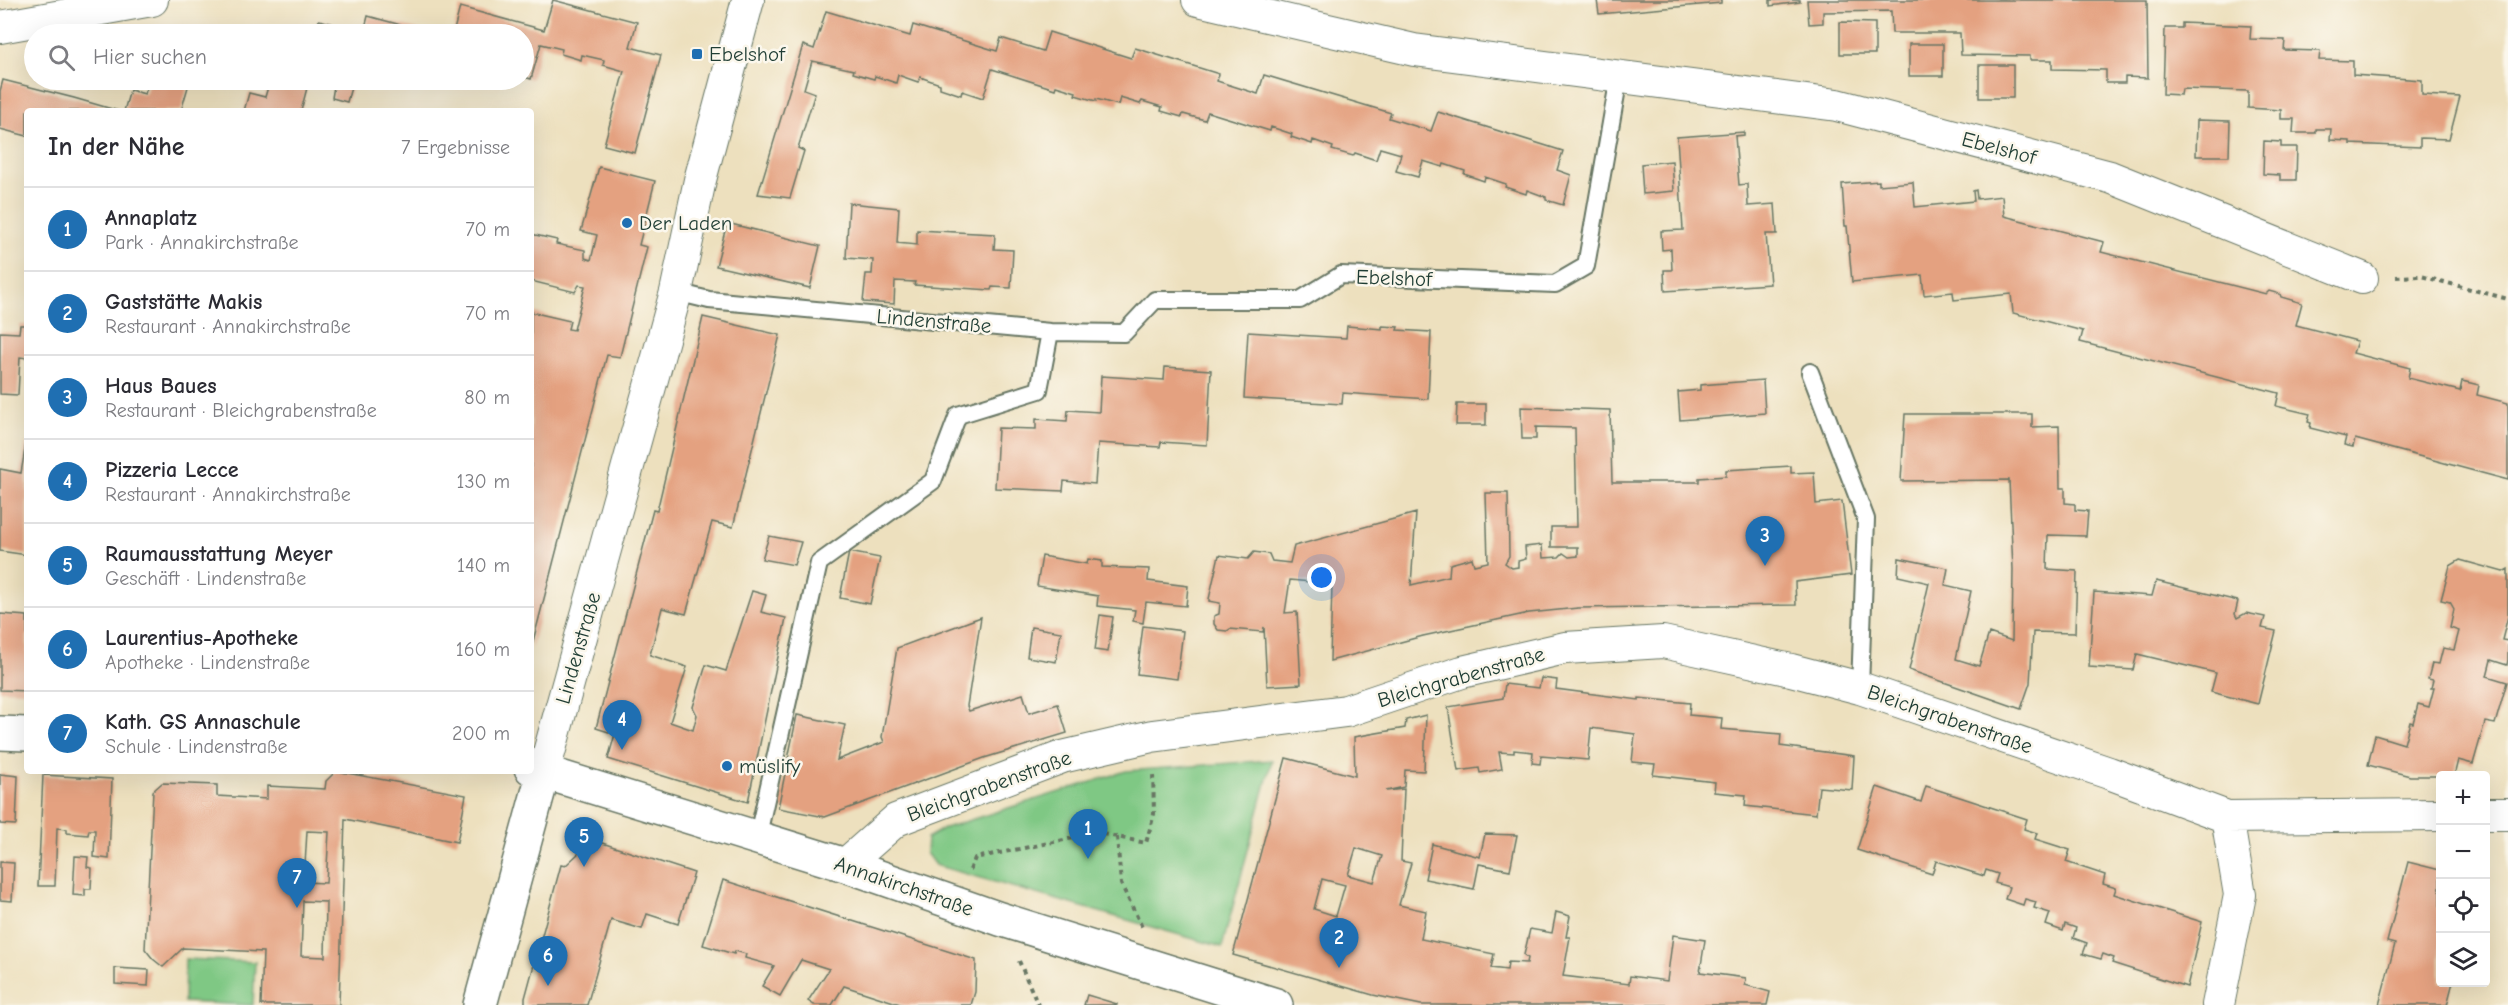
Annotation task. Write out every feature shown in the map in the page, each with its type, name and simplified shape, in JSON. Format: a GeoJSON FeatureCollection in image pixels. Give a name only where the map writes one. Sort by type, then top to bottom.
{"type":"FeatureCollection","features":[{"type":"Feature","properties":{"kind":"street"},"geometry":{"type":"LineString","coordinates":[[0,27],[152,0]]}},
{"type":"Feature","properties":{"kind":"street","name":"Lindenstraße"},"geometry":{"type":"LineString","coordinates":[[480,1005],[537,770],[676,292],[700,180],[748,0]]}},
{"type":"Feature","properties":{"kind":"street","name":"Ebelshof"},"geometry":{"type":"LineString","coordinates":[[1198,0],[1414,50],[1837,105],[2110,177],[2362,278]]}},
{"type":"Feature","properties":{"kind":"street","name":"Bleichgrabenstraße"},"geometry":{"type":"LineString","coordinates":[[845,866],[896,820],[1062,757],[1152,736],[1346,711],[1462,672],[1565,648],[1663,642],[1791,670],[1860,688],[2109,773],[2227,817],[2436,815]]}},
{"type":"Feature","properties":{"kind":"street"},"geometry":{"type":"LineString","coordinates":[[0,734],[24,734]]}},
{"type":"Feature","properties":{"kind":"street","name":"Annakirchstraße"},"geometry":{"type":"LineString","coordinates":[[537,770],[845,866],[955,904],[1276,1005]]}},
{"type":"Feature","properties":{"kind":"street"},"geometry":{"type":"LineString","coordinates":[[2490,814],[2508,814]]}},
{"type":"Feature","properties":{"kind":"street"},"geometry":{"type":"LineString","coordinates":[[2218,1005],[2240,895],[2227,817]]}},
{"type":"Feature","properties":{"kind":"lane","name":"Ebelshof"},"geometry":{"type":"LineString","coordinates":[[1050,332],[1124,333],[1155,300],[1300,300],[1341,275],[1555,284],[1586,266],[1619,77]]}},
{"type":"Feature","properties":{"kind":"lane","name":"Lindenstraße"},"geometry":{"type":"LineString","coordinates":[[676,292],[709,300],[1050,332]]}},
{"type":"Feature","properties":{"kind":"lane"},"geometry":{"type":"LineString","coordinates":[[757,839],[819,563],[933,481],[958,416],[1039,390],[1050,332]]}},
{"type":"Feature","properties":{"kind":"lane"},"geometry":{"type":"LineString","coordinates":[[1810,372],[1866,519],[1860,688]]}},
{"type":"Feature","properties":{"kind":"path"},"geometry":{"type":"LineString","coordinates":[[2362,278],[2421,276],[2508,299]]}},
{"type":"Feature","properties":{"kind":"path"},"geometry":{"type":"LineString","coordinates":[[955,904],[975,858],[1098,833],[1146,843],[1154,814],[1152,736]]}},
{"type":"Feature","properties":{"kind":"path"},"geometry":{"type":"LineString","coordinates":[[1117,837],[1121,884],[1137,914],[1160,969]]}},
{"type":"Feature","properties":{"kind":"green space"},"geometry":{"type":"Polygon","coordinates":[[[1272,760],[1222,947],[935,865],[926,853],[927,838],[945,828],[1126,771],[1272,760]]]}},
{"type":"Feature","properties":{"kind":"green space"},"geometry":{"type":"Polygon","coordinates":[[[185,959],[255,962],[253,1005],[184,1002],[185,959]]]}},
{"type":"Feature","properties":{"kind":"building"},"geometry":{"type":"Polygon","coordinates":[[[553,0],[637,22],[630,47],[661,55],[635,153],[604,145],[624,71],[603,65],[604,60],[582,55],[581,60],[561,54],[562,49],[541,44],[534,68],[534,27],[544,30],[553,0]]]}},
{"type":"Feature","properties":{"kind":"building"},"geometry":{"type":"Polygon","coordinates":[[[1597,0],[1721,0],[1721,3],[1599,14],[1597,0]]]}},
{"type":"Feature","properties":{"kind":"building"},"geometry":{"type":"Polygon","coordinates":[[[1770,0],[1800,0],[1800,2],[1770,6],[1770,0]]]}},
{"type":"Feature","properties":{"kind":"building"},"geometry":{"type":"Polygon","coordinates":[[[1807,0],[2147,0],[2148,78],[2125,77],[2125,83],[2106,83],[2106,70],[2052,69],[2052,60],[2030,60],[2030,56],[1961,55],[1960,33],[1892,33],[1891,11],[1823,12],[1823,23],[1809,24],[1807,0]]]}},
{"type":"Feature","properties":{"kind":"building"},"geometry":{"type":"Polygon","coordinates":[[[460,7],[522,24],[456,24],[460,7]]]}},
{"type":"Feature","properties":{"kind":"building"},"geometry":{"type":"Polygon","coordinates":[[[826,11],[910,36],[913,25],[997,51],[1001,38],[1043,51],[1049,32],[1131,58],[1135,48],[1219,74],[1217,81],[1258,94],[1264,75],[1391,113],[1389,118],[1431,131],[1438,112],[1563,151],[1557,170],[1571,175],[1563,205],[1546,200],[1546,197],[1527,190],[1526,194],[1505,187],[1506,184],[1485,177],[1484,181],[1444,164],[1443,167],[1423,161],[1418,177],[1396,171],[1401,154],[1380,148],[1376,160],[1355,153],[1353,156],[1332,150],[1333,147],[1313,140],[1312,144],[1291,137],[1292,134],[1271,127],[1270,131],[1208,112],[1205,120],[1183,114],[1182,117],[1161,111],[1162,107],[1142,101],[1140,104],[1120,98],[1118,105],[1096,99],[1096,101],[1075,95],[1076,92],[1056,86],[1055,89],[992,69],[983,98],[962,91],[961,95],[940,88],[940,84],[920,77],[918,82],[898,75],[896,83],[875,76],[874,79],[853,73],[854,70],[812,61],[804,89],[815,93],[798,148],[804,151],[790,198],[758,194],[803,45],[814,49],[826,11]]]}},
{"type":"Feature","properties":{"kind":"building"},"geometry":{"type":"Polygon","coordinates":[[[368,16],[397,24],[366,24],[368,16]]]}},
{"type":"Feature","properties":{"kind":"building"},"geometry":{"type":"Polygon","coordinates":[[[319,20],[334,24],[318,24],[319,20]]]}},
{"type":"Feature","properties":{"kind":"building"},"geometry":{"type":"Polygon","coordinates":[[[1840,22],[1875,23],[1875,54],[1840,54],[1840,22]]]}},
{"type":"Feature","properties":{"kind":"building"},"geometry":{"type":"Polygon","coordinates":[[[2182,23],[2251,26],[2250,39],[2285,40],[2284,50],[2320,51],[2319,60],[2353,61],[2353,75],[2422,80],[2422,95],[2460,97],[2449,139],[2420,138],[2420,147],[2350,144],[2350,141],[2330,140],[2331,129],[2316,129],[2316,133],[2293,133],[2294,119],[2281,119],[2281,110],[2248,108],[2248,91],[2182,89],[2181,95],[2163,94],[2165,28],[2182,28],[2182,23]]]}},
{"type":"Feature","properties":{"kind":"building"},"geometry":{"type":"Polygon","coordinates":[[[1909,44],[1943,44],[1943,76],[1909,76],[1909,44]]]}},
{"type":"Feature","properties":{"kind":"building"},"geometry":{"type":"Polygon","coordinates":[[[1979,65],[2013,65],[2013,98],[1979,98],[1979,65]]]}},
{"type":"Feature","properties":{"kind":"building"},"geometry":{"type":"Polygon","coordinates":[[[3,80],[24,85],[24,90],[42,90],[109,108],[24,108],[24,135],[0,129],[0,91],[3,80]]]}},
{"type":"Feature","properties":{"kind":"building"},"geometry":{"type":"Polygon","coordinates":[[[130,90],[145,94],[146,90],[187,90],[182,108],[125,108],[130,90]]]}},
{"type":"Feature","properties":{"kind":"building"},"geometry":{"type":"Polygon","coordinates":[[[267,90],[306,90],[302,108],[245,108],[249,93],[265,97],[267,90]]]}},
{"type":"Feature","properties":{"kind":"building"},"geometry":{"type":"Polygon","coordinates":[[[333,90],[350,90],[347,102],[332,98],[333,90]]]}},
{"type":"Feature","properties":{"kind":"building"},"geometry":{"type":"Polygon","coordinates":[[[2197,120],[2230,121],[2229,156],[2196,156],[2197,120]]]}},
{"type":"Feature","properties":{"kind":"building"},"geometry":{"type":"Polygon","coordinates":[[[1744,132],[1744,135],[1735,136],[1739,185],[1747,184],[1748,206],[1775,204],[1777,234],[1766,234],[1770,284],[1665,291],[1664,270],[1672,270],[1671,249],[1662,250],[1661,231],[1683,230],[1677,137],[1744,132]]]}},
{"type":"Feature","properties":{"kind":"building"},"geometry":{"type":"Polygon","coordinates":[[[2264,141],[2281,142],[2281,147],[2297,147],[2296,180],[2280,180],[2280,175],[2263,174],[2264,141]]]}},
{"type":"Feature","properties":{"kind":"building"},"geometry":{"type":"Polygon","coordinates":[[[1672,161],[1674,191],[1643,194],[1641,164],[1672,161]]]}},
{"type":"Feature","properties":{"kind":"building"},"geometry":{"type":"Polygon","coordinates":[[[599,167],[655,181],[639,245],[647,247],[620,357],[607,355],[534,637],[534,313],[570,321],[568,329],[574,330],[585,286],[579,285],[575,292],[534,282],[534,235],[557,240],[556,244],[585,250],[585,258],[591,260],[597,235],[581,231],[599,167]]]}},
{"type":"Feature","properties":{"kind":"building"},"geometry":{"type":"Polygon","coordinates":[[[1879,181],[1879,185],[1913,182],[1915,207],[1974,201],[1973,191],[1976,190],[1977,199],[2002,196],[2004,216],[2104,242],[2101,252],[2266,294],[2269,291],[2302,303],[2296,325],[2357,341],[2353,353],[2410,368],[2408,378],[2460,391],[2462,381],[2479,385],[2477,395],[2508,403],[2508,480],[2355,439],[2353,447],[2344,445],[2346,437],[2310,428],[2311,423],[2308,422],[2310,414],[2276,406],[2279,393],[2080,342],[2083,331],[2013,313],[2011,294],[1954,300],[1953,292],[1924,295],[1922,275],[1852,282],[1842,184],[1879,181]]]}},
{"type":"Feature","properties":{"kind":"building"},"geometry":{"type":"Polygon","coordinates":[[[849,203],[899,208],[897,243],[917,245],[917,230],[995,234],[994,249],[1013,250],[1011,288],[992,287],[991,290],[914,285],[915,282],[895,281],[894,304],[863,302],[866,274],[872,274],[873,260],[846,258],[849,203]]]}},
{"type":"Feature","properties":{"kind":"building"},"geometry":{"type":"Polygon","coordinates":[[[727,223],[820,246],[810,288],[716,266],[727,223]]]}},
{"type":"Feature","properties":{"kind":"building"},"geometry":{"type":"Polygon","coordinates":[[[703,317],[780,335],[733,527],[712,522],[686,614],[662,608],[650,655],[687,667],[670,722],[693,730],[697,715],[693,707],[706,665],[726,671],[752,591],[766,595],[761,612],[786,618],[748,802],[608,759],[615,734],[596,728],[653,510],[657,511],[703,317]]]}},
{"type":"Feature","properties":{"kind":"building"},"geometry":{"type":"Polygon","coordinates":[[[20,325],[24,325],[24,358],[20,357],[18,395],[0,394],[0,332],[19,333],[20,325]]]}},
{"type":"Feature","properties":{"kind":"building"},"geometry":{"type":"Polygon","coordinates":[[[1347,326],[1382,329],[1382,326],[1398,327],[1397,330],[1431,332],[1428,399],[1343,393],[1342,404],[1244,398],[1248,332],[1346,338],[1347,326]]]}},
{"type":"Feature","properties":{"kind":"building"},"geometry":{"type":"Polygon","coordinates":[[[1165,367],[1211,370],[1207,445],[1161,442],[1160,447],[1098,443],[1095,484],[1064,481],[1063,491],[995,488],[998,428],[1036,429],[1036,419],[1067,421],[1068,410],[1099,412],[1101,376],[1164,380],[1165,367]]]}},
{"type":"Feature","properties":{"kind":"building"},"geometry":{"type":"Polygon","coordinates":[[[1763,380],[1765,413],[1680,420],[1678,392],[1700,390],[1700,385],[1763,380]]]}},
{"type":"Feature","properties":{"kind":"building"},"geometry":{"type":"Polygon","coordinates":[[[1457,404],[1486,404],[1486,425],[1456,425],[1457,404]]]}},
{"type":"Feature","properties":{"kind":"building"},"geometry":{"type":"Polygon","coordinates":[[[1521,407],[1610,410],[1612,482],[1699,482],[1699,478],[1726,476],[1726,470],[1791,466],[1791,473],[1814,472],[1816,504],[1842,501],[1851,575],[1795,582],[1796,605],[1578,608],[1529,613],[1423,636],[1330,661],[1332,584],[1290,580],[1285,613],[1297,612],[1301,684],[1267,686],[1264,627],[1263,632],[1230,629],[1227,631],[1218,630],[1214,624],[1214,616],[1219,614],[1220,603],[1209,601],[1209,599],[1219,555],[1248,559],[1254,552],[1269,554],[1272,561],[1290,563],[1294,546],[1416,513],[1411,585],[1449,576],[1450,564],[1472,558],[1474,565],[1488,562],[1486,493],[1508,493],[1509,556],[1505,563],[1512,568],[1518,567],[1518,561],[1526,559],[1525,547],[1542,545],[1543,558],[1559,557],[1563,553],[1569,557],[1578,556],[1578,547],[1551,547],[1551,527],[1577,527],[1575,428],[1536,427],[1536,439],[1522,439],[1521,407]]]}},
{"type":"Feature","properties":{"kind":"building"},"geometry":{"type":"Polygon","coordinates":[[[1905,414],[2032,414],[2032,427],[2059,426],[2060,488],[2065,488],[2065,503],[2075,504],[2075,510],[2088,511],[2086,536],[2048,535],[2047,569],[2077,571],[2075,633],[2033,632],[2030,683],[2021,709],[1909,670],[1929,583],[1898,576],[1899,558],[1948,568],[1945,585],[1971,591],[1956,659],[1979,666],[1989,633],[2012,641],[2013,569],[2009,480],[1901,481],[1905,414]]]}},
{"type":"Feature","properties":{"kind":"building"},"geometry":{"type":"Polygon","coordinates":[[[24,455],[24,555],[0,551],[0,469],[21,473],[24,455]]]}},
{"type":"Feature","properties":{"kind":"building"},"geometry":{"type":"Polygon","coordinates":[[[769,536],[801,542],[794,565],[762,559],[769,536]]]}},
{"type":"Feature","properties":{"kind":"building"},"geometry":{"type":"Polygon","coordinates":[[[849,552],[880,558],[870,604],[840,598],[849,552]]]}},
{"type":"Feature","properties":{"kind":"building"},"geometry":{"type":"Polygon","coordinates":[[[1042,556],[1087,564],[1088,559],[1102,561],[1102,567],[1149,569],[1148,581],[1188,586],[1186,606],[1146,602],[1143,623],[1133,621],[1135,610],[1097,606],[1098,596],[1037,586],[1042,556]]]}},
{"type":"Feature","properties":{"kind":"building"},"geometry":{"type":"Polygon","coordinates":[[[2460,560],[2503,572],[2508,569],[2508,616],[2502,640],[2508,641],[2508,660],[2507,665],[2491,660],[2487,676],[2507,682],[2495,724],[2485,722],[2473,764],[2458,760],[2455,771],[2436,771],[2436,776],[2410,776],[2368,765],[2375,735],[2404,744],[2418,704],[2429,707],[2434,688],[2431,688],[2433,680],[2428,679],[2432,663],[2439,664],[2443,648],[2454,650],[2459,631],[2450,628],[2454,609],[2450,602],[2441,600],[2450,566],[2460,560]]]}},
{"type":"Feature","properties":{"kind":"building"},"geometry":{"type":"Polygon","coordinates":[[[2156,581],[2238,601],[2235,614],[2237,618],[2246,613],[2265,617],[2262,628],[2276,631],[2258,704],[2211,692],[2216,673],[2137,654],[2133,670],[2089,667],[2094,592],[2152,596],[2156,581]]]}},
{"type":"Feature","properties":{"kind":"building"},"geometry":{"type":"Polygon","coordinates":[[[0,614],[24,616],[24,691],[0,690],[0,614]]]}},
{"type":"Feature","properties":{"kind":"building"},"geometry":{"type":"Polygon","coordinates":[[[1100,615],[1113,617],[1108,652],[1095,650],[1100,615]]]}},
{"type":"Feature","properties":{"kind":"building"},"geometry":{"type":"Polygon","coordinates":[[[981,617],[967,706],[969,711],[1023,694],[1029,713],[1058,704],[1067,733],[984,758],[825,817],[778,808],[797,715],[845,725],[837,760],[884,742],[882,737],[897,648],[981,617]]]}},
{"type":"Feature","properties":{"kind":"building"},"geometry":{"type":"Polygon","coordinates":[[[1143,626],[1183,631],[1177,679],[1137,674],[1143,626]]]}},
{"type":"Feature","properties":{"kind":"building"},"geometry":{"type":"Polygon","coordinates":[[[1031,627],[1061,632],[1056,662],[1027,657],[1031,627]]]}},
{"type":"Feature","properties":{"kind":"building"},"geometry":{"type":"Polygon","coordinates":[[[1541,678],[1557,680],[1556,689],[1639,700],[1639,698],[1690,703],[1689,715],[1722,718],[1721,729],[1781,734],[1780,746],[1854,756],[1852,790],[1819,787],[1816,814],[1745,806],[1746,795],[1714,792],[1715,782],[1653,775],[1655,764],[1632,762],[1635,734],[1591,728],[1588,760],[1541,756],[1540,764],[1532,763],[1533,752],[1514,750],[1514,753],[1499,752],[1502,769],[1480,773],[1479,768],[1458,771],[1448,707],[1503,698],[1505,684],[1539,688],[1541,678]]]}},
{"type":"Feature","properties":{"kind":"building"},"geometry":{"type":"Polygon","coordinates":[[[1426,715],[1424,771],[1405,770],[1404,787],[1386,791],[1404,789],[1401,861],[1411,863],[1399,905],[1426,911],[1421,939],[1494,954],[1491,968],[1507,970],[1508,962],[1527,963],[1528,958],[1524,955],[1530,929],[1552,933],[1556,912],[1570,916],[1566,937],[1570,937],[1563,976],[1629,984],[1630,976],[1667,981],[1673,935],[1705,940],[1700,972],[1746,978],[1745,985],[1770,992],[1767,1005],[1421,1005],[1373,995],[1233,955],[1286,758],[1355,776],[1354,737],[1405,728],[1406,720],[1426,715]],[[1356,848],[1348,875],[1374,882],[1382,856],[1356,848]],[[1322,879],[1314,909],[1336,916],[1345,885],[1322,879]]]}},
{"type":"Feature","properties":{"kind":"building"},"geometry":{"type":"Polygon","coordinates":[[[0,774],[18,776],[16,825],[0,824],[0,774]]]}},
{"type":"Feature","properties":{"kind":"building"},"geometry":{"type":"Polygon","coordinates":[[[333,774],[352,774],[466,795],[457,842],[345,819],[339,1005],[261,1005],[263,952],[183,948],[163,967],[153,959],[145,949],[153,791],[162,783],[217,785],[217,796],[267,799],[267,786],[325,789],[326,781],[333,774]],[[307,831],[304,882],[326,883],[329,832],[307,831]],[[303,901],[301,956],[325,957],[326,902],[303,901]]]}},
{"type":"Feature","properties":{"kind":"building"},"geometry":{"type":"Polygon","coordinates":[[[43,775],[112,779],[109,859],[94,857],[95,830],[89,830],[88,835],[67,833],[67,829],[57,828],[55,886],[38,886],[43,775]]]}},
{"type":"Feature","properties":{"kind":"building"},"geometry":{"type":"Polygon","coordinates":[[[1926,786],[2027,819],[2024,829],[2037,833],[2035,839],[2070,850],[2066,862],[2105,875],[2103,884],[2116,888],[2114,894],[2202,922],[2187,987],[2112,963],[2114,958],[2103,954],[2101,959],[2083,954],[2087,943],[2073,938],[2076,928],[2065,924],[2063,931],[2046,925],[2050,913],[2034,908],[2036,902],[2025,899],[2023,905],[2005,899],[2009,887],[1995,883],[1998,874],[1986,870],[1984,876],[1936,861],[1932,874],[1857,850],[1877,787],[1921,802],[1926,786]]]}},
{"type":"Feature","properties":{"kind":"building"},"geometry":{"type":"Polygon","coordinates":[[[1485,834],[1517,835],[1510,870],[1479,864],[1474,889],[1425,879],[1432,844],[1480,857],[1485,834]]]}},
{"type":"Feature","properties":{"kind":"building"},"geometry":{"type":"Polygon","coordinates":[[[593,840],[694,873],[678,924],[647,914],[642,929],[611,920],[587,1005],[525,1005],[561,865],[565,866],[593,840]]]}},
{"type":"Feature","properties":{"kind":"building"},"geometry":{"type":"Polygon","coordinates":[[[75,856],[88,857],[87,867],[92,868],[91,889],[85,889],[85,896],[73,895],[75,856]]]}},
{"type":"Feature","properties":{"kind":"building"},"geometry":{"type":"Polygon","coordinates":[[[0,862],[14,863],[12,901],[0,900],[0,862]]]}},
{"type":"Feature","properties":{"kind":"building"},"geometry":{"type":"Polygon","coordinates":[[[2408,862],[2436,869],[2436,987],[2452,987],[2447,1005],[2379,1005],[2395,944],[2387,942],[2408,862]]]}},
{"type":"Feature","properties":{"kind":"building"},"geometry":{"type":"Polygon","coordinates":[[[723,880],[976,960],[975,992],[971,1005],[903,1005],[844,986],[832,1005],[814,1005],[808,1001],[829,969],[801,960],[780,996],[762,986],[774,966],[745,958],[746,954],[735,951],[734,954],[703,945],[723,880]]]}},
{"type":"Feature","properties":{"kind":"building"},"geometry":{"type":"Polygon","coordinates":[[[115,968],[149,970],[148,986],[115,984],[115,968]]]}},
{"type":"Feature","properties":{"kind":"building"},"geometry":{"type":"Polygon","coordinates":[[[1087,995],[1117,1004],[1117,1005],[1084,1005],[1087,995]]]}},
{"type":"Feature","properties":{"kind":"place","name":"Ebelshof"},"geometry":{"type":"Point","coordinates":[697,54]}},
{"type":"Feature","properties":{"kind":"place","name":"Der Laden"},"geometry":{"type":"Point","coordinates":[627,223]}},
{"type":"Feature","properties":{"kind":"place","name":"Haus Baues"},"geometry":{"type":"Point","coordinates":[1765,566]}},
{"type":"Feature","properties":{"kind":"place","name":"Pizzeria Lecce"},"geometry":{"type":"Point","coordinates":[622,750]}},
{"type":"Feature","properties":{"kind":"place","name":"müslify"},"geometry":{"type":"Point","coordinates":[727,766]}},
{"type":"Feature","properties":{"kind":"place","name":"Annaplatz"},"geometry":{"type":"Point","coordinates":[1088,859]}},
{"type":"Feature","properties":{"kind":"place","name":"Raumausstattung Meyer"},"geometry":{"type":"Point","coordinates":[584,867]}},
{"type":"Feature","properties":{"kind":"place","name":"Kath. GS Annaschule"},"geometry":{"type":"Point","coordinates":[297,908]}},
{"type":"Feature","properties":{"kind":"place","name":"Gaststätte Makis"},"geometry":{"type":"Point","coordinates":[1339,968]}},
{"type":"Feature","properties":{"kind":"place","name":"Laurentius-Apotheke"},"geometry":{"type":"Point","coordinates":[548,986]}}]}
